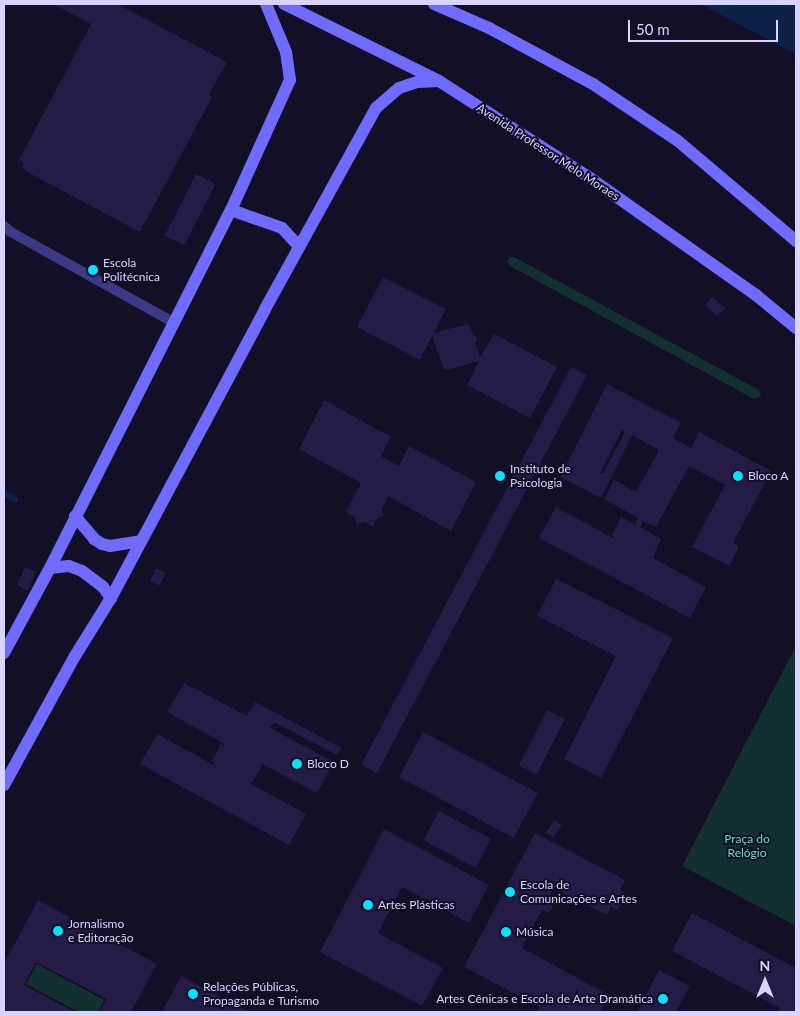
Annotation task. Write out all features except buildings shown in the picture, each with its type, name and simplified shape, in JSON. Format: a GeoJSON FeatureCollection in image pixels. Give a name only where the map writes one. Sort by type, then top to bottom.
{"type":"FeatureCollection","features":[{"type":"Feature","properties":{"kind":"street"},"geometry":{"type":"LineString","coordinates":[[4,652],[50,568],[231,210],[290,80],[286,52],[266,4]]}},
{"type":"Feature","properties":{"kind":"street","name":"Avenida Professor Melo Moraes"},"geometry":{"type":"LineString","coordinates":[[284,4],[439,81],[598,183],[756,296],[796,328]]}},
{"type":"Feature","properties":{"kind":"street"},"geometry":{"type":"LineString","coordinates":[[434,4],[489,28],[593,84],[678,141],[796,241]]}},
{"type":"Feature","properties":{"kind":"street"},"geometry":{"type":"LineString","coordinates":[[4,785],[75,656],[111,598],[298,246],[376,108],[399,88],[418,82],[439,81]]}},
{"type":"Feature","properties":{"kind":"street"},"geometry":{"type":"LineString","coordinates":[[231,210],[282,228],[298,246]]}},
{"type":"Feature","properties":{"kind":"street"},"geometry":{"type":"LineString","coordinates":[[75,516],[94,539],[102,544],[110,546],[141,541]]}},
{"type":"Feature","properties":{"kind":"street"},"geometry":{"type":"LineString","coordinates":[[50,568],[69,566],[82,571],[103,587],[111,598]]}},
{"type":"Feature","properties":{"kind":"lane"},"geometry":{"type":"LineString","coordinates":[[4,226],[11,232],[173,322]]}},
{"type":"Feature","properties":{"kind":"green space"},"geometry":{"type":"Polygon","coordinates":[[[510,257],[514,257],[759,390],[761,396],[754,399],[510,266],[507,261],[510,257]]]}},
{"type":"Feature","properties":{"kind":"green space","name":"Praça do Relógio"},"geometry":{"type":"Polygon","coordinates":[[[796,646],[796,926],[682,866],[796,646]]]}},
{"type":"Feature","properties":{"kind":"green space"},"geometry":{"type":"Polygon","coordinates":[[[37,964],[104,1000],[98,1012],[79,1012],[26,984],[37,964]]]}},
{"type":"Feature","properties":{"kind":"water"},"geometry":{"type":"Polygon","coordinates":[[[700,4],[796,4],[796,54],[700,4]]]}},
{"type":"Feature","properties":{"kind":"waterway"},"geometry":{"type":"LineString","coordinates":[[4,493],[15,499]]}},
{"type":"Feature","properties":{"kind":"place","name":"Escola Politécnica"},"geometry":{"type":"Point","coordinates":[93,270]}},
{"type":"Feature","properties":{"kind":"place","name":"Instituto de Psicologia"},"geometry":{"type":"Point","coordinates":[500,476]}},
{"type":"Feature","properties":{"kind":"place","name":"Bloco A"},"geometry":{"type":"Point","coordinates":[738,476]}},
{"type":"Feature","properties":{"kind":"place","name":"Bloco D"},"geometry":{"type":"Point","coordinates":[297,764]}},
{"type":"Feature","properties":{"kind":"place","name":"Escola de Comunicações e Artes"},"geometry":{"type":"Point","coordinates":[510,892]}},
{"type":"Feature","properties":{"kind":"place","name":"Artes Plásticas"},"geometry":{"type":"Point","coordinates":[368,905]}},
{"type":"Feature","properties":{"kind":"place","name":"Jornalismo e Editoração"},"geometry":{"type":"Point","coordinates":[58,931]}},
{"type":"Feature","properties":{"kind":"place","name":"Música"},"geometry":{"type":"Point","coordinates":[506,932]}},
{"type":"Feature","properties":{"kind":"place","name":"Relações Públicas, Propaganda e Turismo"},"geometry":{"type":"Point","coordinates":[193,994]}},
{"type":"Feature","properties":{"kind":"place","name":"Artes Cênicas e Escola de Arte Dramática"},"geometry":{"type":"Point","coordinates":[663,999]}}]}
